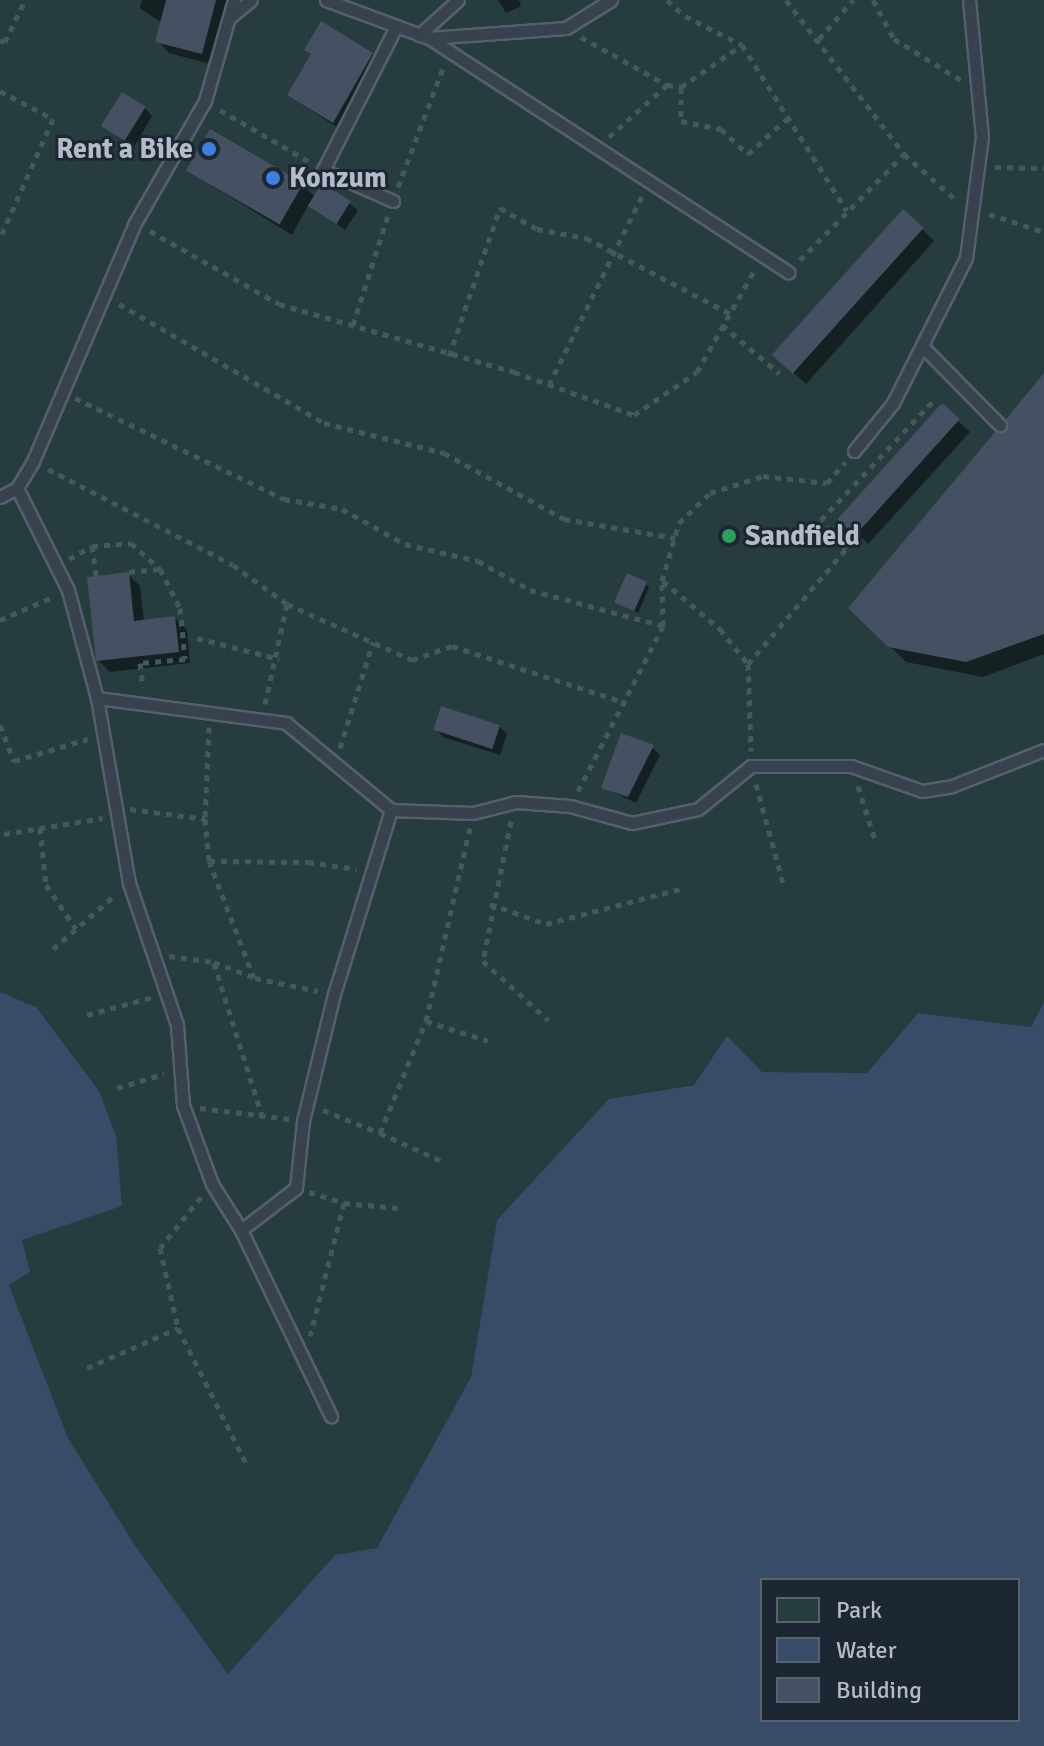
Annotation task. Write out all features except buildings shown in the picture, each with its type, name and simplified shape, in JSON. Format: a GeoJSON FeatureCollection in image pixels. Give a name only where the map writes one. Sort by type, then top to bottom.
{"type":"FeatureCollection","features":[{"type":"Feature","properties":{"kind":"lane"},"geometry":{"type":"LineString","coordinates":[[0,497],[17,488],[33,461],[135,223],[205,101],[234,0]]}},
{"type":"Feature","properties":{"kind":"lane"},"geometry":{"type":"LineString","coordinates":[[230,17],[251,0]]}},
{"type":"Feature","properties":{"kind":"lane"},"geometry":{"type":"LineString","coordinates":[[326,0],[424,36],[788,272]]}},
{"type":"Feature","properties":{"kind":"lane"},"geometry":{"type":"LineString","coordinates":[[424,36],[458,0]]}},
{"type":"Feature","properties":{"kind":"lane"},"geometry":{"type":"LineString","coordinates":[[424,36],[566,28],[611,0]]}},
{"type":"Feature","properties":{"kind":"lane"},"geometry":{"type":"LineString","coordinates":[[854,451],[893,403],[966,258],[982,137],[969,0]]}},
{"type":"Feature","properties":{"kind":"lane"},"geometry":{"type":"LineString","coordinates":[[393,201],[323,170],[396,27]]}},
{"type":"Feature","properties":{"kind":"lane"},"geometry":{"type":"LineString","coordinates":[[922,346],[1000,425]]}},
{"type":"Feature","properties":{"kind":"lane"},"geometry":{"type":"LineString","coordinates":[[17,488],[68,590],[97,698],[120,812],[129,883],[177,1025],[183,1105],[212,1184],[241,1230],[331,1416]]}},
{"type":"Feature","properties":{"kind":"lane"},"geometry":{"type":"LineString","coordinates":[[97,698],[286,723],[336,761],[391,810],[473,813],[516,802],[570,806],[632,823],[698,809],[751,766],[851,766],[922,791],[952,786],[1044,750]]}},
{"type":"Feature","properties":{"kind":"lane"},"geometry":{"type":"LineString","coordinates":[[241,1230],[296,1188],[303,1121],[334,994],[369,871],[391,810]]}},
{"type":"Feature","properties":{"kind":"path"},"geometry":{"type":"LineString","coordinates":[[0,40],[5,42],[25,0]]}},
{"type":"Feature","properties":{"kind":"path"},"geometry":{"type":"LineString","coordinates":[[667,0],[685,16],[742,45],[847,211]]}},
{"type":"Feature","properties":{"kind":"path"},"geometry":{"type":"LineString","coordinates":[[786,0],[819,39],[904,154],[972,211],[1044,232]]}},
{"type":"Feature","properties":{"kind":"path"},"geometry":{"type":"LineString","coordinates":[[819,39],[853,0]]}},
{"type":"Feature","properties":{"kind":"path"},"geometry":{"type":"LineString","coordinates":[[873,0],[894,39],[978,90]]}},
{"type":"Feature","properties":{"kind":"path"},"geometry":{"type":"LineString","coordinates":[[566,28],[667,85],[681,87],[742,45]]}},
{"type":"Feature","properties":{"kind":"path"},"geometry":{"type":"LineString","coordinates":[[597,148],[667,85]]}},
{"type":"Feature","properties":{"kind":"path"},"geometry":{"type":"LineString","coordinates":[[681,87],[681,121],[721,129],[748,154],[788,118]]}},
{"type":"Feature","properties":{"kind":"path"},"geometry":{"type":"LineString","coordinates":[[0,91],[53,119],[0,238]]}},
{"type":"Feature","properties":{"kind":"path"},"geometry":{"type":"LineString","coordinates":[[205,101],[323,170]]}},
{"type":"Feature","properties":{"kind":"path"},"geometry":{"type":"LineString","coordinates":[[788,272],[904,154]]}},
{"type":"Feature","properties":{"kind":"path"},"geometry":{"type":"LineString","coordinates":[[978,167],[1044,168]]}},
{"type":"Feature","properties":{"kind":"path"},"geometry":{"type":"LineString","coordinates":[[549,385],[612,251],[649,183]]}},
{"type":"Feature","properties":{"kind":"path"},"geometry":{"type":"LineString","coordinates":[[449,356],[500,208],[537,229],[586,238],[731,314]]}},
{"type":"Feature","properties":{"kind":"path"},"geometry":{"type":"LineString","coordinates":[[135,223],[279,304],[549,385],[634,415],[697,372],[762,256]]}},
{"type":"Feature","properties":{"kind":"path"},"geometry":{"type":"LineString","coordinates":[[104,295],[324,423],[444,453],[564,519],[675,538]]}},
{"type":"Feature","properties":{"kind":"path"},"geometry":{"type":"LineString","coordinates":[[722,325],[779,373]]}},
{"type":"Feature","properties":{"kind":"path"},"geometry":{"type":"LineString","coordinates":[[63,392],[284,499],[342,509],[405,544],[478,561],[530,590],[663,626]]}},
{"type":"Feature","properties":{"kind":"path"},"geometry":{"type":"LineString","coordinates":[[748,664],[846,549],[821,520],[933,401]]}},
{"type":"Feature","properties":{"kind":"path"},"geometry":{"type":"LineString","coordinates":[[570,806],[626,703],[663,626],[662,581],[679,523],[710,493],[763,476],[827,483],[854,451]]}},
{"type":"Feature","properties":{"kind":"path"},"geometry":{"type":"LineString","coordinates":[[33,461],[233,565],[287,604],[412,660],[452,646],[626,703]]}},
{"type":"Feature","properties":{"kind":"path"},"geometry":{"type":"LineString","coordinates":[[57,565],[92,546],[131,543],[160,569],[180,608],[185,659],[140,660],[144,705]]}},
{"type":"Feature","properties":{"kind":"path"},"geometry":{"type":"LineString","coordinates":[[92,546],[96,576]]}},
{"type":"Feature","properties":{"kind":"path"},"geometry":{"type":"LineString","coordinates":[[129,572],[160,569]]}},
{"type":"Feature","properties":{"kind":"path"},"geometry":{"type":"LineString","coordinates":[[662,581],[720,629],[748,664],[751,766],[783,883]]}},
{"type":"Feature","properties":{"kind":"path"},"geometry":{"type":"LineString","coordinates":[[0,620],[68,590]]}},
{"type":"Feature","properties":{"kind":"path"},"geometry":{"type":"LineString","coordinates":[[260,720],[279,659],[287,604]]}},
{"type":"Feature","properties":{"kind":"path"},"geometry":{"type":"LineString","coordinates":[[197,638],[279,659]]}},
{"type":"Feature","properties":{"kind":"path"},"geometry":{"type":"LineString","coordinates":[[336,761],[373,642]]}},
{"type":"Feature","properties":{"kind":"path"},"geometry":{"type":"LineString","coordinates":[[210,714],[205,819],[209,861],[255,978]]}},
{"type":"Feature","properties":{"kind":"path"},"geometry":{"type":"LineString","coordinates":[[0,725],[14,761],[104,734]]}},
{"type":"Feature","properties":{"kind":"path"},"geometry":{"type":"LineString","coordinates":[[851,766],[876,843]]}},
{"type":"Feature","properties":{"kind":"path"},"geometry":{"type":"LineString","coordinates":[[516,802],[490,904],[483,961],[548,1020]]}},
{"type":"Feature","properties":{"kind":"path"},"geometry":{"type":"LineString","coordinates":[[4,834],[120,812],[205,819]]}},
{"type":"Feature","properties":{"kind":"path"},"geometry":{"type":"LineString","coordinates":[[380,1133],[426,1021],[473,813]]}},
{"type":"Feature","properties":{"kind":"path"},"geometry":{"type":"LineString","coordinates":[[40,828],[46,885],[76,929]]}},
{"type":"Feature","properties":{"kind":"path"},"geometry":{"type":"LineString","coordinates":[[209,861],[308,862],[369,871]]}},
{"type":"Feature","properties":{"kind":"path"},"geometry":{"type":"LineString","coordinates":[[53,949],[129,883]]}},
{"type":"Feature","properties":{"kind":"path"},"geometry":{"type":"LineString","coordinates":[[490,904],[546,924],[684,888]]}},
{"type":"Feature","properties":{"kind":"path"},"geometry":{"type":"LineString","coordinates":[[152,954],[214,962],[255,978],[334,994]]}},
{"type":"Feature","properties":{"kind":"path"},"geometry":{"type":"LineString","coordinates":[[214,962],[262,1116]]}},
{"type":"Feature","properties":{"kind":"path"},"geometry":{"type":"LineString","coordinates":[[87,1015],[166,995]]}},
{"type":"Feature","properties":{"kind":"path"},"geometry":{"type":"LineString","coordinates":[[426,1021],[488,1041]]}},
{"type":"Feature","properties":{"kind":"path"},"geometry":{"type":"LineString","coordinates":[[117,1088],[181,1069]]}},
{"type":"Feature","properties":{"kind":"path"},"geometry":{"type":"LineString","coordinates":[[307,1104],[444,1162]]}},
{"type":"Feature","properties":{"kind":"path"},"geometry":{"type":"LineString","coordinates":[[183,1105],[303,1121]]}},
{"type":"Feature","properties":{"kind":"path"},"geometry":{"type":"LineString","coordinates":[[212,1184],[160,1248],[178,1328],[246,1463]]}},
{"type":"Feature","properties":{"kind":"path"},"geometry":{"type":"LineString","coordinates":[[296,1188],[344,1203],[398,1208]]}},
{"type":"Feature","properties":{"kind":"path"},"geometry":{"type":"LineString","coordinates":[[304,1360],[344,1203]]}},
{"type":"Feature","properties":{"kind":"path"},"geometry":{"type":"LineString","coordinates":[[87,1368],[178,1328]]}},
{"type":"Feature","properties":{"kind":"green space"},"geometry":{"type":"Polygon","coordinates":[[[0,0],[1044,0],[1044,1002],[1031,1027],[918,1013],[867,1073],[762,1072],[609,1099],[497,1220],[471,1377],[377,1548],[335,1555],[228,1674],[134,1544],[68,1438],[9,1285],[30,1272],[21,1240],[122,1206],[36,1007],[0,992],[0,0]]]}},
{"type":"Feature","properties":{"kind":"water"},"geometry":{"type":"Polygon","coordinates":[[[0,992],[36,1007],[99,1091],[116,1136],[122,1206],[22,1240],[30,1272],[9,1285],[68,1438],[134,1544],[228,1674],[335,1555],[377,1548],[471,1377],[497,1220],[609,1099],[694,1085],[727,1036],[762,1072],[867,1073],[918,1013],[1031,1027],[1044,1002],[1044,1746],[0,1746],[0,992]]]}},
{"type":"Feature","properties":{"kind":"place","name":"Rent a Bike"},"geometry":{"type":"Point","coordinates":[209,149]}},
{"type":"Feature","properties":{"kind":"place","name":"Konzum"},"geometry":{"type":"Point","coordinates":[273,178]}},
{"type":"Feature","properties":{"kind":"place","name":"Sandfield"},"geometry":{"type":"Point","coordinates":[729,536]}}]}
